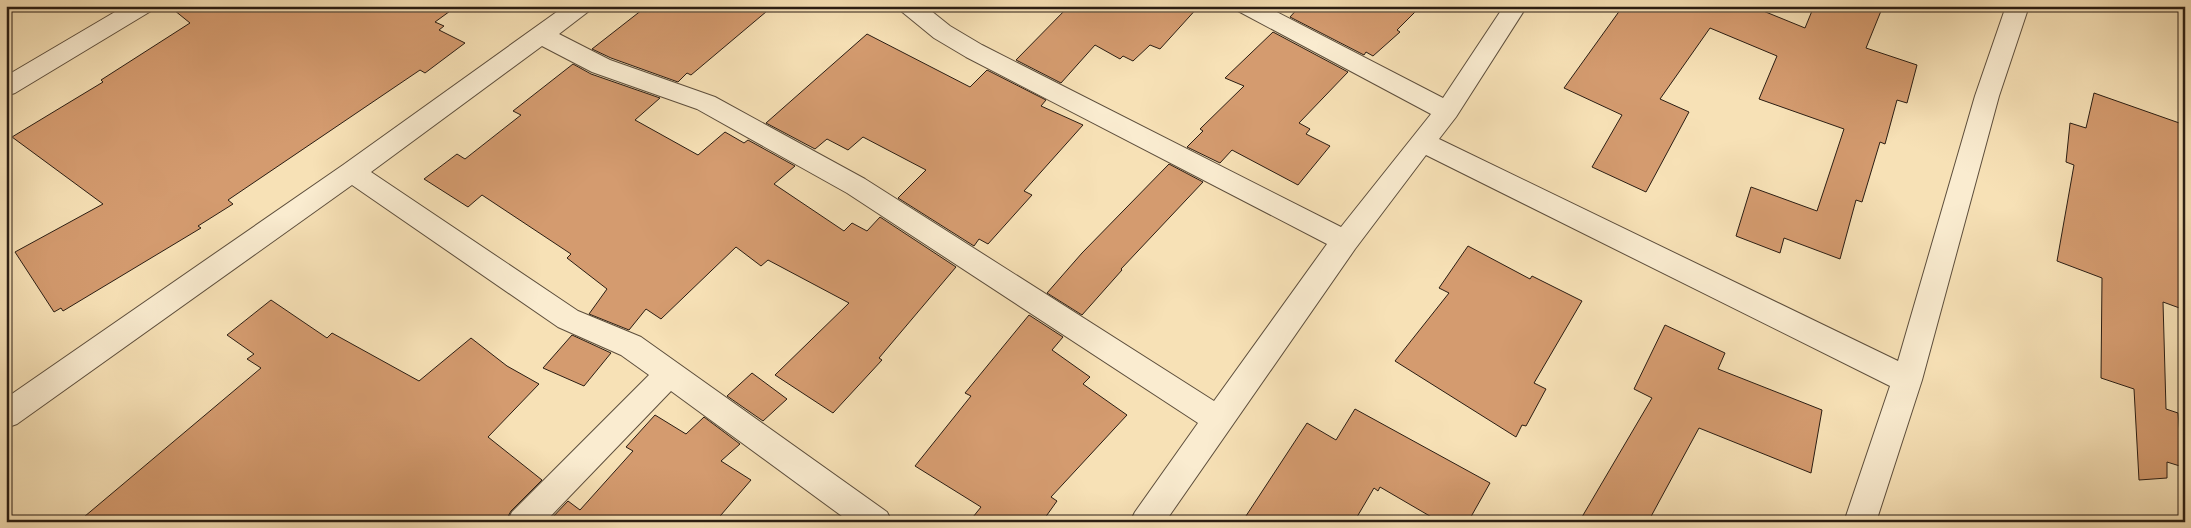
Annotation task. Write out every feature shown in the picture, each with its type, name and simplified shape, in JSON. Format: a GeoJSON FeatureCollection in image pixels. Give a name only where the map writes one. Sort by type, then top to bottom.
{"type":"FeatureCollection","features":[{"type":"Feature","properties":{"kind":"street"},"geometry":{"type":"LineString","coordinates":[[6,87],[144,6]]}},
{"type":"Feature","properties":{"kind":"street"},"geometry":{"type":"LineString","coordinates":[[6,416],[352,172],[581,6]]}},
{"type":"Feature","properties":{"kind":"street"},"geometry":{"type":"LineString","coordinates":[[909,6],[942,32],[974,51],[1345,241]]}},
{"type":"Feature","properties":{"kind":"street"},"geometry":{"type":"LineString","coordinates":[[1246,6],[1447,111]]}},
{"type":"Feature","properties":{"kind":"street"},"geometry":{"type":"LineString","coordinates":[[1146,522],[1217,419],[1345,241],[1447,111],[1516,6]]}},
{"type":"Feature","properties":{"kind":"street"},"geometry":{"type":"LineString","coordinates":[[1860,522],[1907,380],[1987,96],[2018,6]]}},
{"type":"Feature","properties":{"kind":"street"},"geometry":{"type":"LineString","coordinates":[[541,35],[601,66],[706,103],[856,186],[1217,419]]}},
{"type":"Feature","properties":{"kind":"street"},"geometry":{"type":"LineString","coordinates":[[1422,142],[1907,380]]}},
{"type":"Feature","properties":{"kind":"street"},"geometry":{"type":"LineString","coordinates":[[352,172],[568,319],[631,346],[876,522]]}},
{"type":"Feature","properties":{"kind":"street"},"geometry":{"type":"LineString","coordinates":[[523,522],[669,374]]}},
{"type":"Feature","properties":{"kind":"building"},"geometry":{"type":"Polygon","coordinates":[[[169,6],[457,6],[435,22],[444,26],[439,30],[465,43],[425,73],[420,70],[228,200],[233,204],[198,226],[201,228],[63,311],[61,308],[54,312],[15,252],[103,204],[12,137],[103,82],[101,80],[190,23],[169,6]]]}},
{"type":"Feature","properties":{"kind":"building"},"geometry":{"type":"Polygon","coordinates":[[[647,6],[773,6],[691,75],[687,73],[678,82],[611,58],[592,49],[647,6]]]}},
{"type":"Feature","properties":{"kind":"building"},"geometry":{"type":"Polygon","coordinates":[[[1069,6],[1199,6],[1160,49],[1150,45],[1133,61],[1123,56],[1120,59],[1095,45],[1061,83],[1016,60],[1069,6]]]}},
{"type":"Feature","properties":{"kind":"building"},"geometry":{"type":"Polygon","coordinates":[[[1300,6],[1421,6],[1397,30],[1400,32],[1373,56],[1366,52],[1364,55],[1290,17],[1300,6]]]}},
{"type":"Feature","properties":{"kind":"building"},"geometry":{"type":"Polygon","coordinates":[[[1623,6],[1751,6],[1805,28],[1814,6],[1883,6],[1866,48],[1917,65],[1907,103],[1897,100],[1885,144],[1880,142],[1862,202],[1856,200],[1840,259],[1784,238],[1780,253],[1736,236],[1751,187],[1817,211],[1844,129],[1759,99],[1777,56],[1710,28],[1660,99],[1689,112],[1646,192],[1592,167],[1622,115],[1564,88],[1623,6]]]}},
{"type":"Feature","properties":{"kind":"building"},"geometry":{"type":"Polygon","coordinates":[[[1273,32],[1348,72],[1299,123],[1310,129],[1306,134],[1330,146],[1298,185],[1232,150],[1220,163],[1187,147],[1203,131],[1200,129],[1244,86],[1225,78],[1273,32]]]}},
{"type":"Feature","properties":{"kind":"building"},"geometry":{"type":"Polygon","coordinates":[[[867,34],[970,87],[987,70],[1046,100],[1041,106],[1083,125],[1024,191],[1032,195],[988,244],[979,239],[974,246],[898,198],[926,170],[863,137],[848,150],[827,139],[815,149],[766,123],[867,34]]]}},
{"type":"Feature","properties":{"kind":"building"},"geometry":{"type":"Polygon","coordinates":[[[573,64],[591,74],[660,98],[635,120],[698,155],[725,132],[744,143],[748,140],[795,166],[774,184],[844,231],[852,223],[867,231],[880,217],[956,267],[879,358],[882,360],[833,413],[775,375],[849,303],[768,260],[761,266],[736,247],[661,319],[646,309],[629,330],[589,314],[607,289],[567,258],[571,254],[482,195],[468,207],[424,179],[457,154],[465,159],[521,115],[513,111],[573,64]]]}},
{"type":"Feature","properties":{"kind":"building"},"geometry":{"type":"Polygon","coordinates":[[[2094,93],[2185,125],[2185,310],[2163,302],[2166,409],[2178,413],[2183,467],[2167,462],[2167,478],[2139,480],[2134,389],[2101,378],[2102,278],[2057,261],[2074,165],[2066,162],[2070,123],[2086,128],[2094,93]]]}},
{"type":"Feature","properties":{"kind":"building"},"geometry":{"type":"Polygon","coordinates":[[[1169,164],[1203,182],[1121,269],[1082,315],[1047,293],[1082,253],[1169,164]]]}},
{"type":"Feature","properties":{"kind":"building"},"geometry":{"type":"Polygon","coordinates":[[[1468,246],[1530,279],[1532,276],[1582,301],[1534,383],[1546,389],[1526,426],[1522,425],[1516,437],[1395,361],[1449,293],[1439,288],[1468,246]]]}},
{"type":"Feature","properties":{"kind":"building"},"geometry":{"type":"Polygon","coordinates":[[[271,300],[327,338],[332,333],[419,381],[471,338],[507,366],[539,384],[488,437],[542,480],[511,511],[505,522],[78,522],[261,368],[247,359],[254,354],[227,335],[271,300]]]}},
{"type":"Feature","properties":{"kind":"building"},"geometry":{"type":"Polygon","coordinates":[[[1029,315],[1063,337],[1052,350],[1090,377],[1083,384],[1127,415],[1051,497],[1057,501],[1042,522],[969,522],[981,507],[915,466],[971,396],[965,393],[1029,315]]]}},
{"type":"Feature","properties":{"kind":"building"},"geometry":{"type":"Polygon","coordinates":[[[1665,325],[1725,353],[1718,369],[1822,410],[1811,473],[1699,428],[1648,522],[1579,522],[1652,398],[1634,389],[1665,325]]]}},
{"type":"Feature","properties":{"kind":"building"},"geometry":{"type":"Polygon","coordinates":[[[572,335],[611,353],[584,386],[543,368],[572,335]]]}},
{"type":"Feature","properties":{"kind":"building"},"geometry":{"type":"Polygon","coordinates":[[[752,373],[787,399],[763,421],[727,396],[752,373]]]}},
{"type":"Feature","properties":{"kind":"building"},"geometry":{"type":"Polygon","coordinates":[[[1355,409],[1490,483],[1468,522],[1440,522],[1380,487],[1378,491],[1374,488],[1354,522],[1242,522],[1307,423],[1336,440],[1355,409]]]}},
{"type":"Feature","properties":{"kind":"building"},"geometry":{"type":"Polygon","coordinates":[[[655,415],[686,434],[704,417],[740,444],[721,461],[751,480],[715,522],[548,522],[568,501],[580,510],[633,451],[626,447],[655,415]]]}}]}
